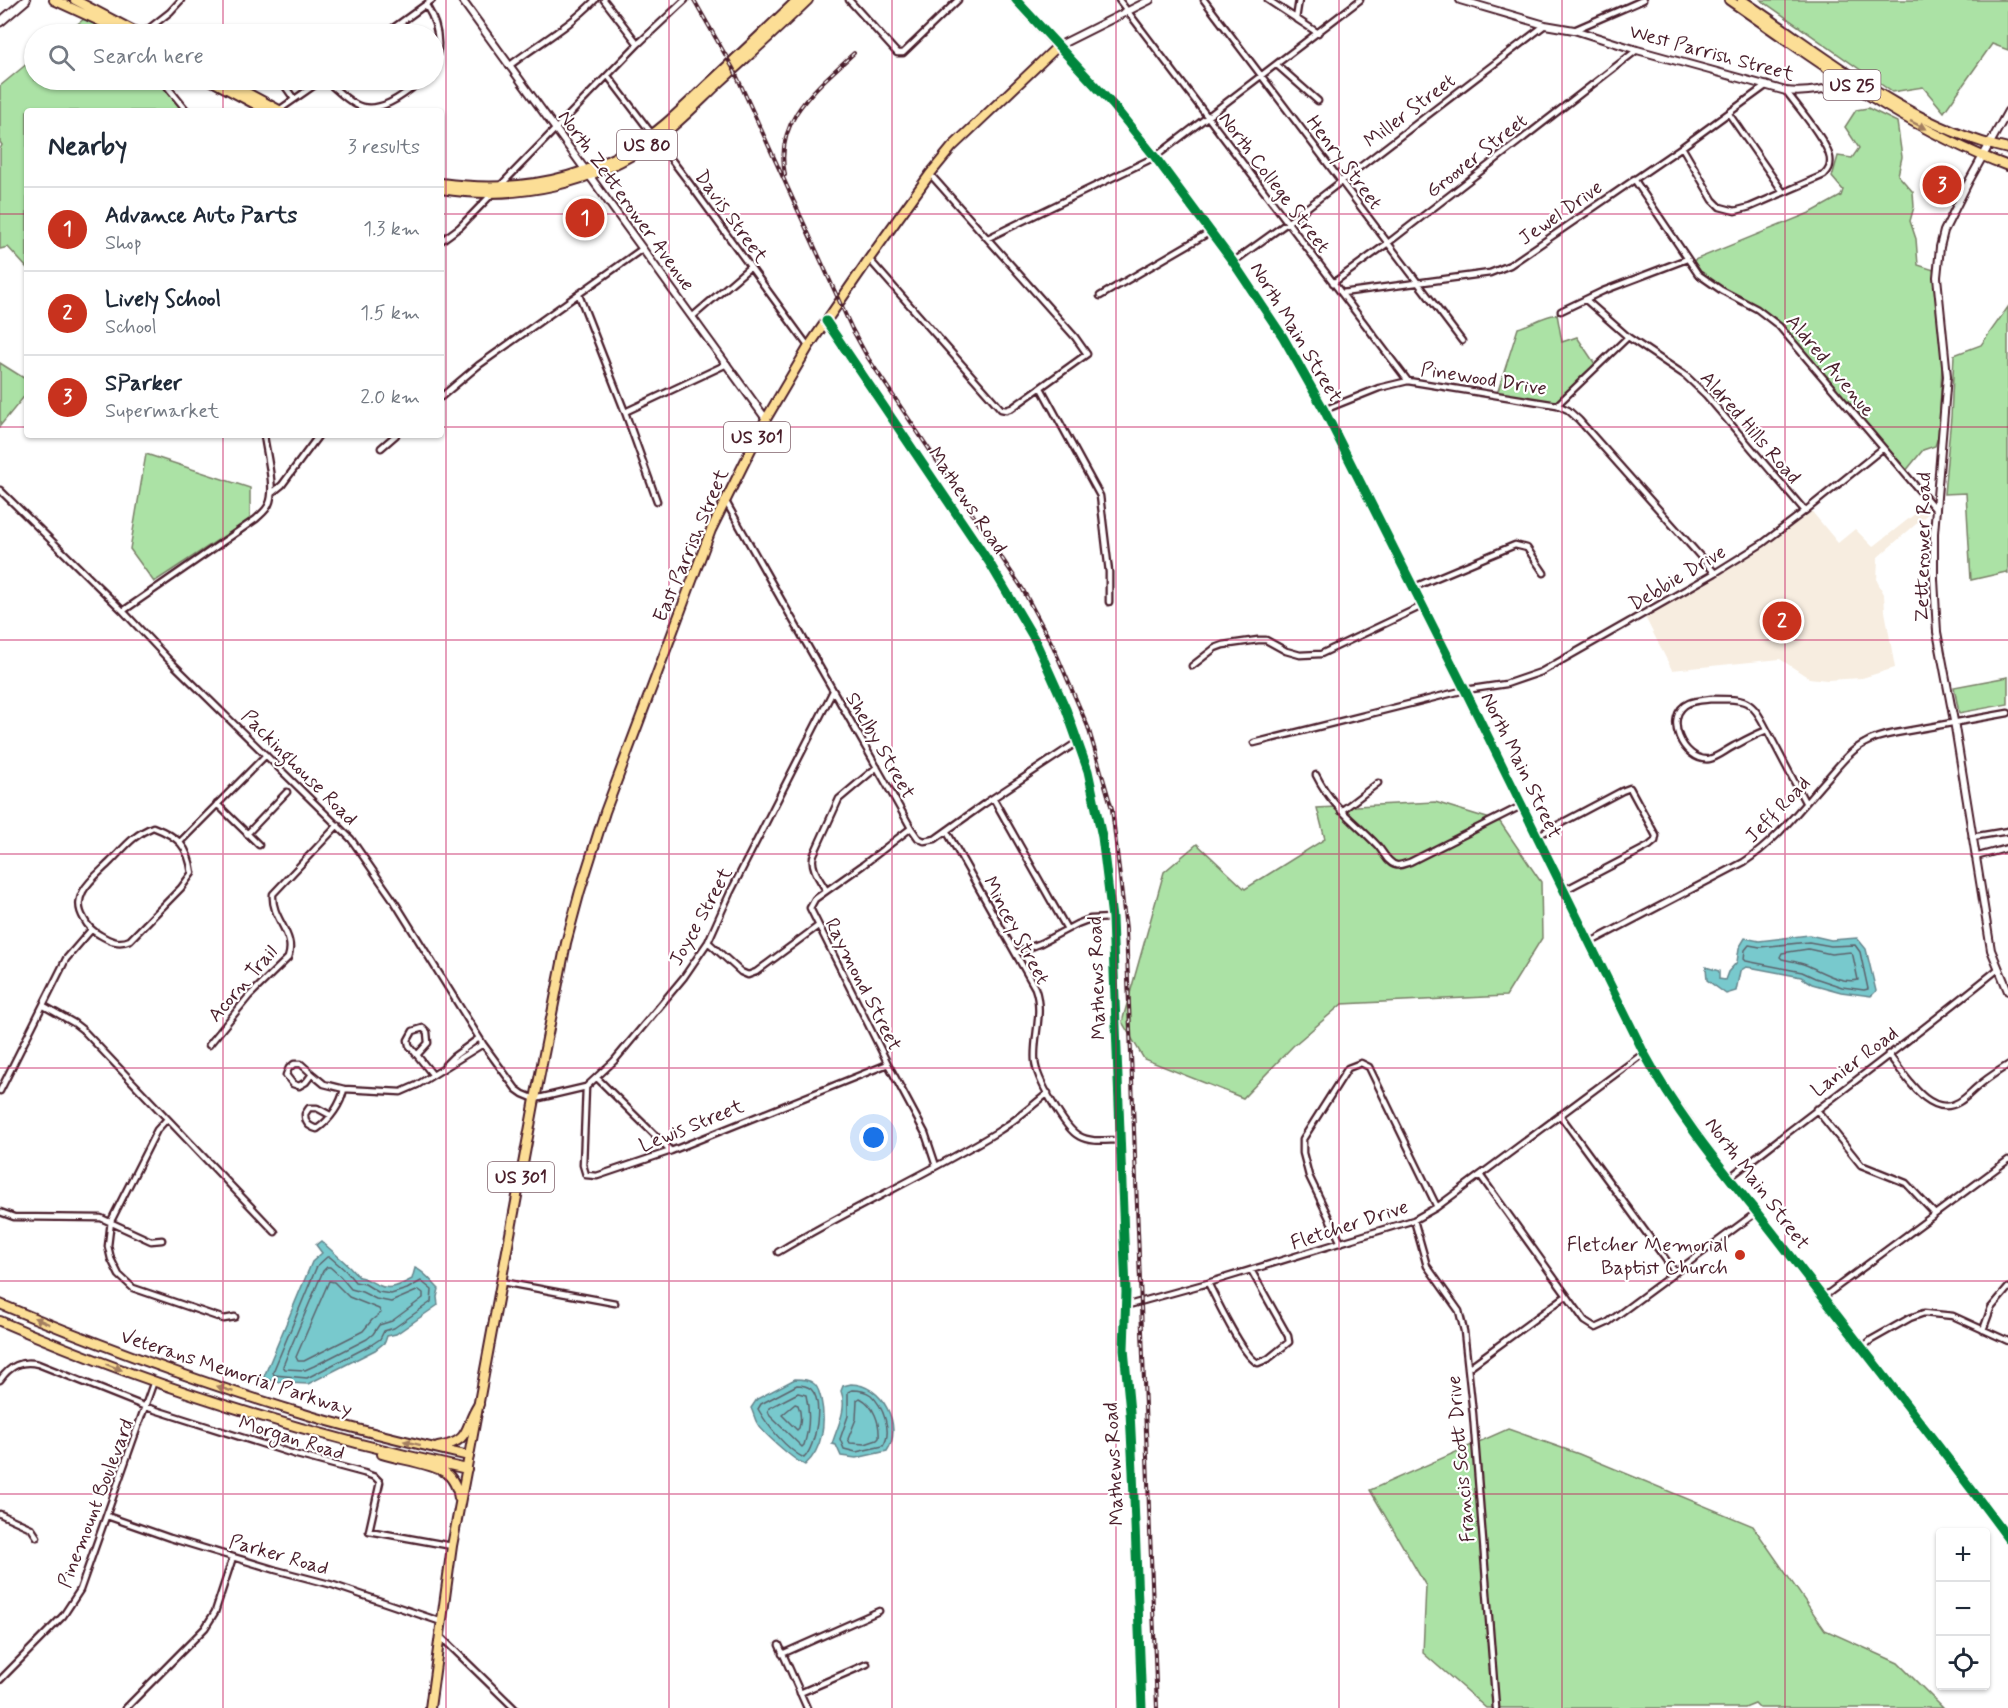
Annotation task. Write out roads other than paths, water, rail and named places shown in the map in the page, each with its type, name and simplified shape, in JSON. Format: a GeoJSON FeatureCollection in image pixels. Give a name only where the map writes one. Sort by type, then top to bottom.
{"type":"FeatureCollection","features":[{"type":"Feature","properties":{"kind":"main road"},"geometry":{"type":"LineString","coordinates":[[0,22],[26,0]]}},
{"type":"Feature","properties":{"kind":"main road"},"geometry":{"type":"LineString","coordinates":[[54,0],[106,24]]}},
{"type":"Feature","properties":{"kind":"main road"},"geometry":{"type":"LineString","coordinates":[[75,0],[122,24]]}},
{"type":"Feature","properties":{"kind":"main road","name":"US 80"},"geometry":{"type":"LineString","coordinates":[[655,136],[796,0]]}},
{"type":"Feature","properties":{"kind":"main road","name":"US 80"},"geometry":{"type":"LineString","coordinates":[[444,189],[496,191],[586,173],[655,136],[695,106],[808,0]]}},
{"type":"Feature","properties":{"kind":"main road","name":"North Main Street"},"geometry":{"type":"LineString","coordinates":[[1016,0],[1058,46]]}},
{"type":"Feature","properties":{"kind":"main road","name":"US 25"},"geometry":{"type":"LineString","coordinates":[[1729,0],[1849,79],[1946,129],[1989,145],[2008,149]]}},
{"type":"Feature","properties":{"kind":"main road","name":"US 25"},"geometry":{"type":"LineString","coordinates":[[1742,0],[1912,123],[1982,157],[2008,166]]}},
{"type":"Feature","properties":{"kind":"main road","name":"East Parrish Street"},"geometry":{"type":"LineString","coordinates":[[535,1099],[558,981],[578,899],[604,815],[697,566],[725,500],[766,419],[809,346],[868,259],[930,174],[952,147],[1058,46]]}},
{"type":"Feature","properties":{"kind":"main road"},"geometry":{"type":"LineString","coordinates":[[238,90],[264,108]]}},
{"type":"Feature","properties":{"kind":"main road"},"geometry":{"type":"LineString","coordinates":[[242,90],[276,108]]}},
{"type":"Feature","properties":{"kind":"main road","name":"US 80"},"geometry":{"type":"LineString","coordinates":[[444,183],[496,191]]}},
{"type":"Feature","properties":{"kind":"main road","name":"US 301"},"geometry":{"type":"LineString","coordinates":[[430,1708],[452,1546],[535,1099]]}},
{"type":"Feature","properties":{"kind":"main road","name":"Veterans Memorial Parkway"},"geometry":{"type":"LineString","coordinates":[[0,1304],[138,1359],[234,1392],[315,1418],[469,1456]]}},
{"type":"Feature","properties":{"kind":"main road","name":"Veterans Memorial Parkway"},"geometry":{"type":"LineString","coordinates":[[0,1321],[154,1382],[231,1407],[346,1442],[467,1469]]}},
{"type":"Feature","properties":{"kind":"main road"},"geometry":{"type":"LineString","coordinates":[[434,1448],[451,1445],[460,1439],[468,1430],[473,1413],[479,1404]]}},
{"type":"Feature","properties":{"kind":"main road"},"geometry":{"type":"LineString","coordinates":[[346,1442],[446,1473],[453,1480],[460,1503]]}},
{"type":"Feature","properties":{"kind":"street"},"geometry":{"type":"LineString","coordinates":[[154,24],[181,0]]}},
{"type":"Feature","properties":{"kind":"street"},"geometry":{"type":"LineString","coordinates":[[399,24],[432,0]]}},
{"type":"Feature","properties":{"kind":"street","name":"North Zetterower Avenue"},"geometry":{"type":"LineString","coordinates":[[462,0],[766,419]]}},
{"type":"Feature","properties":{"kind":"street"},"geometry":{"type":"LineString","coordinates":[[509,66],[569,25],[595,0]]}},
{"type":"Feature","properties":{"kind":"street"},"geometry":{"type":"LineString","coordinates":[[604,0],[638,44]]}},
{"type":"Feature","properties":{"kind":"street"},"geometry":{"type":"LineString","coordinates":[[444,239],[461,226],[638,44],[686,0]]}},
{"type":"Feature","properties":{"kind":"street"},"geometry":{"type":"LineString","coordinates":[[849,0],[889,45],[897,52],[903,53],[958,0]]}},
{"type":"Feature","properties":{"kind":"street","name":"North College Street"},"geometry":{"type":"LineString","coordinates":[[1119,0],[1408,381]]}},
{"type":"Feature","properties":{"kind":"street"},"geometry":{"type":"LineString","coordinates":[[1058,46],[1150,0]]}},
{"type":"Feature","properties":{"kind":"street","name":"Henry Street"},"geometry":{"type":"LineString","coordinates":[[1203,0],[1462,341]]}},
{"type":"Feature","properties":{"kind":"street"},"geometry":{"type":"LineString","coordinates":[[1268,0],[1318,33]]}},
{"type":"Feature","properties":{"kind":"street"},"geometry":{"type":"LineString","coordinates":[[1296,19],[1299,0]]}},
{"type":"Feature","properties":{"kind":"street"},"geometry":{"type":"LineString","coordinates":[[988,238],[1155,157],[1360,0]]}},
{"type":"Feature","properties":{"kind":"street","name":"West Parrish Street"},"geometry":{"type":"LineString","coordinates":[[1460,0],[1786,91],[1810,91],[1849,79]]}},
{"type":"Feature","properties":{"kind":"street"},"geometry":{"type":"LineString","coordinates":[[1574,30],[1643,0]]}},
{"type":"Feature","properties":{"kind":"street"},"geometry":{"type":"LineString","coordinates":[[426,5],[436,24]]}},
{"type":"Feature","properties":{"kind":"street","name":"Miller Street"},"geometry":{"type":"LineString","coordinates":[[1233,262],[1545,25]]}},
{"type":"Feature","properties":{"kind":"street","name":"North Main Street"},"geometry":{"type":"LineString","coordinates":[[1058,46],[1113,105],[1155,157],[1233,262],[1283,337],[1324,410],[1644,1053],[1668,1093],[1729,1178],[1953,1464],[2008,1538]]}},
{"type":"Feature","properties":{"kind":"street","name":"Groover Street"},"geometry":{"type":"LineString","coordinates":[[1333,283],[1637,50]]}},
{"type":"Feature","properties":{"kind":"street"},"geometry":{"type":"LineString","coordinates":[[1277,64],[1318,101]]}},
{"type":"Feature","properties":{"kind":"street","name":"Davis Street"},"geometry":{"type":"LineString","coordinates":[[608,76],[655,136],[809,346]]}},
{"type":"Feature","properties":{"kind":"street","name":"Jewel Drive"},"geometry":{"type":"LineString","coordinates":[[1342,293],[1490,273],[1510,265],[1682,147],[1767,85]]}},
{"type":"Feature","properties":{"kind":"street"},"geometry":{"type":"LineString","coordinates":[[170,90],[185,108]]}},
{"type":"Feature","properties":{"kind":"street"},"geometry":{"type":"LineString","coordinates":[[288,90],[294,99]]}},
{"type":"Feature","properties":{"kind":"street"},"geometry":{"type":"LineString","coordinates":[[283,108],[308,90]]}},
{"type":"Feature","properties":{"kind":"street"},"geometry":{"type":"LineString","coordinates":[[337,90],[356,105],[367,108],[386,105],[408,90]]}},
{"type":"Feature","properties":{"kind":"street"},"geometry":{"type":"LineString","coordinates":[[1682,147],[1713,200],[1720,207],[1735,211],[1750,207],[1824,175],[1830,165],[1827,151],[1786,91]]}},
{"type":"Feature","properties":{"kind":"street","name":"Zetterower Road"},"geometry":{"type":"LineString","coordinates":[[2008,111],[1944,231],[1938,260],[1947,376],[1934,533],[1937,632],[1954,721],[1991,950],[2008,991]]}},
{"type":"Feature","properties":{"kind":"street"},"geometry":{"type":"LineString","coordinates":[[1729,114],[1783,192]]}},
{"type":"Feature","properties":{"kind":"street"},"geometry":{"type":"LineString","coordinates":[[868,259],[1001,409],[1006,411],[1015,406],[1088,354],[930,174]]}},
{"type":"Feature","properties":{"kind":"street","name":"Aldred Avenue"},"geometry":{"type":"LineString","coordinates":[[1634,179],[1698,274],[1770,317],[1936,511]]}},
{"type":"Feature","properties":{"kind":"street"},"geometry":{"type":"LineString","coordinates":[[1100,296],[1210,232]]}},
{"type":"Feature","properties":{"kind":"street"},"geometry":{"type":"LineString","coordinates":[[444,394],[479,365],[642,249]]}},
{"type":"Feature","properties":{"kind":"street"},"geometry":{"type":"LineString","coordinates":[[1561,311],[1611,288],[1687,260]]}},
{"type":"Feature","properties":{"kind":"street"},"geometry":{"type":"LineString","coordinates":[[692,317],[750,267]]}},
{"type":"Feature","properties":{"kind":"street"},"geometry":{"type":"LineString","coordinates":[[579,295],[657,501]]}},
{"type":"Feature","properties":{"kind":"street","name":"Aldred Hills Road"},"geometry":{"type":"LineString","coordinates":[[1586,300],[1628,337],[1686,375],[1706,395],[1805,511]]}},
{"type":"Feature","properties":{"kind":"street","name":"Mathews Road"},"geometry":{"type":"LineString","coordinates":[[826,321],[989,562],[1035,640],[1054,679],[1079,741],[1099,818],[1112,918],[1125,1306],[1124,1349],[1130,1412],[1142,1708]]}},
{"type":"Feature","properties":{"kind":"street"},"geometry":{"type":"LineString","coordinates":[[1557,405],[1628,337]]}},
{"type":"Feature","properties":{"kind":"street"},"geometry":{"type":"LineString","coordinates":[[625,412],[727,364]]}},
{"type":"Feature","properties":{"kind":"street","name":"Pinewood Drive"},"geometry":{"type":"LineString","coordinates":[[1324,410],[1379,388],[1408,381],[1557,405],[1568,410],[1580,420],[1715,573]]}},
{"type":"Feature","properties":{"kind":"street"},"geometry":{"type":"LineString","coordinates":[[1041,388],[1100,496],[1109,572],[1109,602]]}},
{"type":"Feature","properties":{"kind":"street"},"geometry":{"type":"LineString","coordinates":[[123,611],[256,519],[270,503],[272,493],[264,438]]}},
{"type":"Feature","properties":{"kind":"street"},"geometry":{"type":"LineString","coordinates":[[272,493],[282,485],[317,438]]}},
{"type":"Feature","properties":{"kind":"street"},"geometry":{"type":"LineString","coordinates":[[381,448],[393,438]]}},
{"type":"Feature","properties":{"kind":"street","name":"Debbie Drive"},"geometry":{"type":"LineString","coordinates":[[1254,743],[1465,690],[1506,684],[1541,672],[1715,573],[1763,543],[1882,449]]}},
{"type":"Feature","properties":{"kind":"street","name":"Packinghouse Road"},"geometry":{"type":"LineString","coordinates":[[0,490],[338,825],[371,865],[483,1044],[516,1089],[535,1099]]}},
{"type":"Feature","properties":{"kind":"street","name":"Shelby Street"},"geometry":{"type":"LineString","coordinates":[[725,500],[918,838],[924,841],[935,839],[947,832],[993,798],[1079,741]]}},
{"type":"Feature","properties":{"kind":"street"},"geometry":{"type":"LineString","coordinates":[[1412,588],[1515,545],[1527,548],[1544,573]]}},
{"type":"Feature","properties":{"kind":"street"},"geometry":{"type":"LineString","coordinates":[[1192,666],[1215,648],[1258,640],[1266,640],[1286,651],[1300,655],[1321,654],[1422,606]]}},
{"type":"Feature","properties":{"kind":"street","name":"Joyce Street"},"geometry":{"type":"LineString","coordinates":[[535,1099],[586,1087],[614,1061],[684,978],[708,942],[730,893],[833,690]]}},
{"type":"Feature","properties":{"kind":"street"},"geometry":{"type":"LineString","coordinates":[[1767,730],[1713,758],[1699,758],[1680,738],[1677,731],[1677,717],[1680,711],[1691,702],[1712,699],[1740,700],[1753,706],[1767,730],[1805,802]]}},
{"type":"Feature","properties":{"kind":"street","name":"Jeff Road"},"geometry":{"type":"LineString","coordinates":[[1589,943],[1751,857],[1775,837],[1837,767],[1864,743],[1879,736],[2008,713]]}},
{"type":"Feature","properties":{"kind":"street"},"geometry":{"type":"LineString","coordinates":[[180,842],[266,755]]}},
{"type":"Feature","properties":{"kind":"street","name":"Raymond Street"},"geometry":{"type":"LineString","coordinates":[[877,767],[839,799],[814,854],[812,860],[814,867],[826,890],[810,905],[811,913],[925,1132],[936,1166]]}},
{"type":"Feature","properties":{"kind":"street"},"geometry":{"type":"LineString","coordinates":[[1316,775],[1326,794],[1341,811],[1376,844],[1390,862],[1397,865],[1410,862],[1521,807]]}},
{"type":"Feature","properties":{"kind":"street"},"geometry":{"type":"LineString","coordinates":[[1341,811],[1377,783]]}},
{"type":"Feature","properties":{"kind":"street"},"geometry":{"type":"LineString","coordinates":[[1537,836],[1630,788],[1656,836],[1655,842],[1649,846],[1563,891]]}},
{"type":"Feature","properties":{"kind":"street"},"geometry":{"type":"LineString","coordinates":[[247,834],[287,792]]}},
{"type":"Feature","properties":{"kind":"street"},"geometry":{"type":"LineString","coordinates":[[993,798],[1067,928]]}},
{"type":"Feature","properties":{"kind":"street"},"geometry":{"type":"LineString","coordinates":[[217,804],[259,844]]}},
{"type":"Feature","properties":{"kind":"street","name":"Acorn Trail"},"geometry":{"type":"LineString","coordinates":[[209,1045],[249,996],[288,958],[291,942],[275,914],[272,903],[273,894],[338,825]]}},
{"type":"Feature","properties":{"kind":"street"},"geometry":{"type":"LineString","coordinates":[[153,827],[180,842],[189,855],[192,873],[181,888],[130,940],[124,943],[111,942],[91,930],[82,917],[78,905],[82,891],[139,833],[153,827]]}},
{"type":"Feature","properties":{"kind":"street"},"geometry":{"type":"LineString","coordinates":[[826,890],[911,828]]}},
{"type":"Feature","properties":{"kind":"street"},"geometry":{"type":"LineString","coordinates":[[1972,837],[2008,831]]}},
{"type":"Feature","properties":{"kind":"street","name":"Mincey Street"},"geometry":{"type":"LineString","coordinates":[[947,832],[1032,981],[1038,996],[1035,1062],[1048,1093],[1065,1123],[1077,1135],[1095,1140],[1120,1140]]}},
{"type":"Feature","properties":{"kind":"street"},"geometry":{"type":"LineString","coordinates":[[1975,857],[2008,848]]}},
{"type":"Feature","properties":{"kind":"street"},"geometry":{"type":"LineString","coordinates":[[1016,953],[1090,919],[1112,918]]}},
{"type":"Feature","properties":{"kind":"street"},"geometry":{"type":"LineString","coordinates":[[708,942],[741,972],[748,975],[756,972],[818,926]]}},
{"type":"Feature","properties":{"kind":"street"},"geometry":{"type":"LineString","coordinates":[[0,1091],[66,959],[91,930]]}},
{"type":"Feature","properties":{"kind":"street","name":"Lanier Road"},"geometry":{"type":"LineString","coordinates":[[1729,1178],[1816,1109],[1937,1019],[1998,969]]}},
{"type":"Feature","properties":{"kind":"street"},"geometry":{"type":"LineString","coordinates":[[44,1006],[82,1029],[275,1232]]}},
{"type":"Feature","properties":{"kind":"street"},"geometry":{"type":"LineString","coordinates":[[417,1055],[428,1043],[427,1032],[423,1028],[409,1035],[409,1045],[432,1074]]}},
{"type":"Feature","properties":{"kind":"street"},"geometry":{"type":"LineString","coordinates":[[444,1067],[453,1057],[479,1038]]}},
{"type":"Feature","properties":{"kind":"street"},"geometry":{"type":"LineString","coordinates":[[312,1074],[306,1082],[299,1086],[293,1084],[286,1075],[294,1064],[301,1064],[324,1084],[344,1089],[401,1092],[417,1085],[483,1044]]}},
{"type":"Feature","properties":{"kind":"street","name":"Fletcher Drive"},"geometry":{"type":"LineString","coordinates":[[1125,1306],[1414,1220],[1437,1207],[1644,1053]]}},
{"type":"Feature","properties":{"kind":"street"},"geometry":{"type":"LineString","coordinates":[[1888,1054],[1922,1096],[1941,1107],[1948,1107],[1961,1101],[1977,1086],[2008,1065]]}},
{"type":"Feature","properties":{"kind":"street","name":"Lewis Street"},"geometry":{"type":"LineString","coordinates":[[586,1087],[583,1166],[586,1175],[597,1176],[671,1150],[888,1064]]}},
{"type":"Feature","properties":{"kind":"street"},"geometry":{"type":"LineString","coordinates":[[1341,1243],[1309,1176],[1303,1153],[1303,1139],[1348,1068],[1361,1064],[1369,1067],[1437,1207]]}},
{"type":"Feature","properties":{"kind":"street"},"geometry":{"type":"LineString","coordinates":[[597,1078],[671,1150]]}},
{"type":"Feature","properties":{"kind":"street"},"geometry":{"type":"LineString","coordinates":[[330,1115],[317,1108],[309,1108],[305,1114],[305,1120],[308,1125],[317,1129],[327,1121],[342,1101],[344,1089]]}},
{"type":"Feature","properties":{"kind":"street"},"geometry":{"type":"LineString","coordinates":[[777,1252],[815,1229],[997,1132],[1048,1093]]}},
{"type":"Feature","properties":{"kind":"street"},"geometry":{"type":"LineString","coordinates":[[1816,1109],[1861,1165],[1871,1171],[1900,1180],[1934,1213]]}},
{"type":"Feature","properties":{"kind":"street"},"geometry":{"type":"LineString","coordinates":[[1560,1115],[1675,1272]]}},
{"type":"Feature","properties":{"kind":"street"},"geometry":{"type":"LineString","coordinates":[[167,1119],[157,1130],[111,1221],[108,1246],[111,1259],[119,1275],[127,1283],[145,1293],[224,1319],[235,1317]]}},
{"type":"Feature","properties":{"kind":"street"},"geometry":{"type":"LineString","coordinates":[[1822,1298],[2008,1160]]}},
{"type":"Feature","properties":{"kind":"street"},"geometry":{"type":"LineString","coordinates":[[1480,1175],[1566,1296],[1585,1321],[1596,1328],[1607,1323],[1757,1212]]}},
{"type":"Feature","properties":{"kind":"street"},"geometry":{"type":"LineString","coordinates":[[0,1212],[14,1217],[93,1218],[111,1221],[151,1241],[162,1240]]}},
{"type":"Feature","properties":{"kind":"street","name":"Francis Scott Drive"},"geometry":{"type":"LineString","coordinates":[[1414,1220],[1426,1266],[1451,1299],[1461,1317],[1468,1368],[1496,1708]]}},
{"type":"Feature","properties":{"kind":"street"},"geometry":{"type":"LineString","coordinates":[[1208,1283],[1244,1349],[1258,1363],[1268,1359],[1289,1342],[1288,1336],[1251,1270]]}},
{"type":"Feature","properties":{"kind":"street"},"geometry":{"type":"LineString","coordinates":[[502,1282],[615,1303]]}},
{"type":"Feature","properties":{"kind":"street"},"geometry":{"type":"LineString","coordinates":[[1983,1330],[1991,1308],[2008,1288]]}},
{"type":"Feature","properties":{"kind":"street"},"geometry":{"type":"LineString","coordinates":[[1468,1368],[1566,1296]]}},
{"type":"Feature","properties":{"kind":"street"},"geometry":{"type":"LineString","coordinates":[[1862,1348],[1910,1318],[1924,1313],[1953,1316],[2008,1341]]}},
{"type":"Feature","properties":{"kind":"street"},"geometry":{"type":"LineString","coordinates":[[0,1380],[6,1371],[14,1366],[23,1362],[31,1362],[146,1407]]}},
{"type":"Feature","properties":{"kind":"street","name":"Pinemount Boulevard"},"geometry":{"type":"LineString","coordinates":[[0,1680],[63,1616],[80,1590],[154,1382]]}},
{"type":"Feature","properties":{"kind":"street","name":"Morgan Road"},"geometry":{"type":"LineString","coordinates":[[146,1407],[375,1478],[380,1482],[369,1531],[452,1546]]}},
{"type":"Feature","properties":{"kind":"street"},"geometry":{"type":"LineString","coordinates":[[0,1514],[31,1528],[37,1537]]}},
{"type":"Feature","properties":{"kind":"street","name":"Parker Road"},"geometry":{"type":"LineString","coordinates":[[107,1516],[233,1557],[333,1585],[442,1622]]}},
{"type":"Feature","properties":{"kind":"street"},"geometry":{"type":"LineString","coordinates":[[126,1708],[205,1628],[215,1612],[233,1557]]}},
{"type":"Feature","properties":{"kind":"street"},"geometry":{"type":"LineString","coordinates":[[782,1654],[879,1611]]}},
{"type":"Feature","properties":{"kind":"street"},"geometry":{"type":"LineString","coordinates":[[440,1636],[514,1708]]}},
{"type":"Feature","properties":{"kind":"street"},"geometry":{"type":"LineString","coordinates":[[779,1645],[807,1708]]}},
{"type":"Feature","properties":{"kind":"street"},"geometry":{"type":"LineString","coordinates":[[800,1693],[867,1664]]}},
{"type":"Feature","properties":{"kind":"water"},"geometry":{"type":"Polygon","coordinates":[[[1809,935],[1831,940],[1857,938],[1866,949],[1876,991],[1871,996],[1841,992],[1812,984],[1801,977],[1746,967],[1740,971],[1736,991],[1726,994],[1707,980],[1706,967],[1719,971],[1719,979],[1725,980],[1728,972],[1737,962],[1739,948],[1745,938],[1759,941],[1809,935]]]}},
{"type":"Feature","properties":{"kind":"water"},"geometry":{"type":"Polygon","coordinates":[[[321,1241],[359,1277],[382,1287],[395,1286],[412,1279],[415,1268],[418,1269],[439,1289],[438,1305],[396,1334],[387,1336],[385,1342],[375,1350],[308,1384],[263,1379],[312,1262],[322,1253],[316,1245],[321,1241]]]}},
{"type":"Feature","properties":{"kind":"water"},"geometry":{"type":"Polygon","coordinates":[[[795,1379],[807,1380],[815,1385],[821,1399],[822,1435],[816,1451],[805,1465],[764,1432],[751,1408],[757,1399],[795,1379]]]}},
{"type":"Feature","properties":{"kind":"water"},"geometry":{"type":"Polygon","coordinates":[[[851,1384],[872,1391],[887,1408],[893,1430],[892,1441],[887,1451],[856,1458],[841,1456],[836,1445],[832,1444],[843,1411],[841,1391],[843,1386],[851,1384]]]}},
{"type":"Feature","properties":{"kind":"railway"},"geometry":{"type":"LineString","coordinates":[[694,0],[734,70],[852,329],[868,358],[1022,588],[1053,646],[1088,727],[1112,809],[1126,929],[1157,1708]]}},
{"type":"Feature","properties":{"kind":"railway"},"geometry":{"type":"LineString","coordinates":[[785,175],[783,155],[792,121],[813,92],[854,53]]}},
{"type":"Feature","properties":{"kind":"place","name":"SParker"},"geometry":{"type":"Point","coordinates":[1942,185]}},
{"type":"Feature","properties":{"kind":"place","name":"Advance Auto Parts"},"geometry":{"type":"Point","coordinates":[585,218]}},
{"type":"Feature","properties":{"kind":"place","name":"Lively School"},"geometry":{"type":"Point","coordinates":[1782,621]}},
{"type":"Feature","properties":{"kind":"place","name":"Fletcher Memorial Baptist Church"},"geometry":{"type":"Point","coordinates":[1740,1255]}}]}
